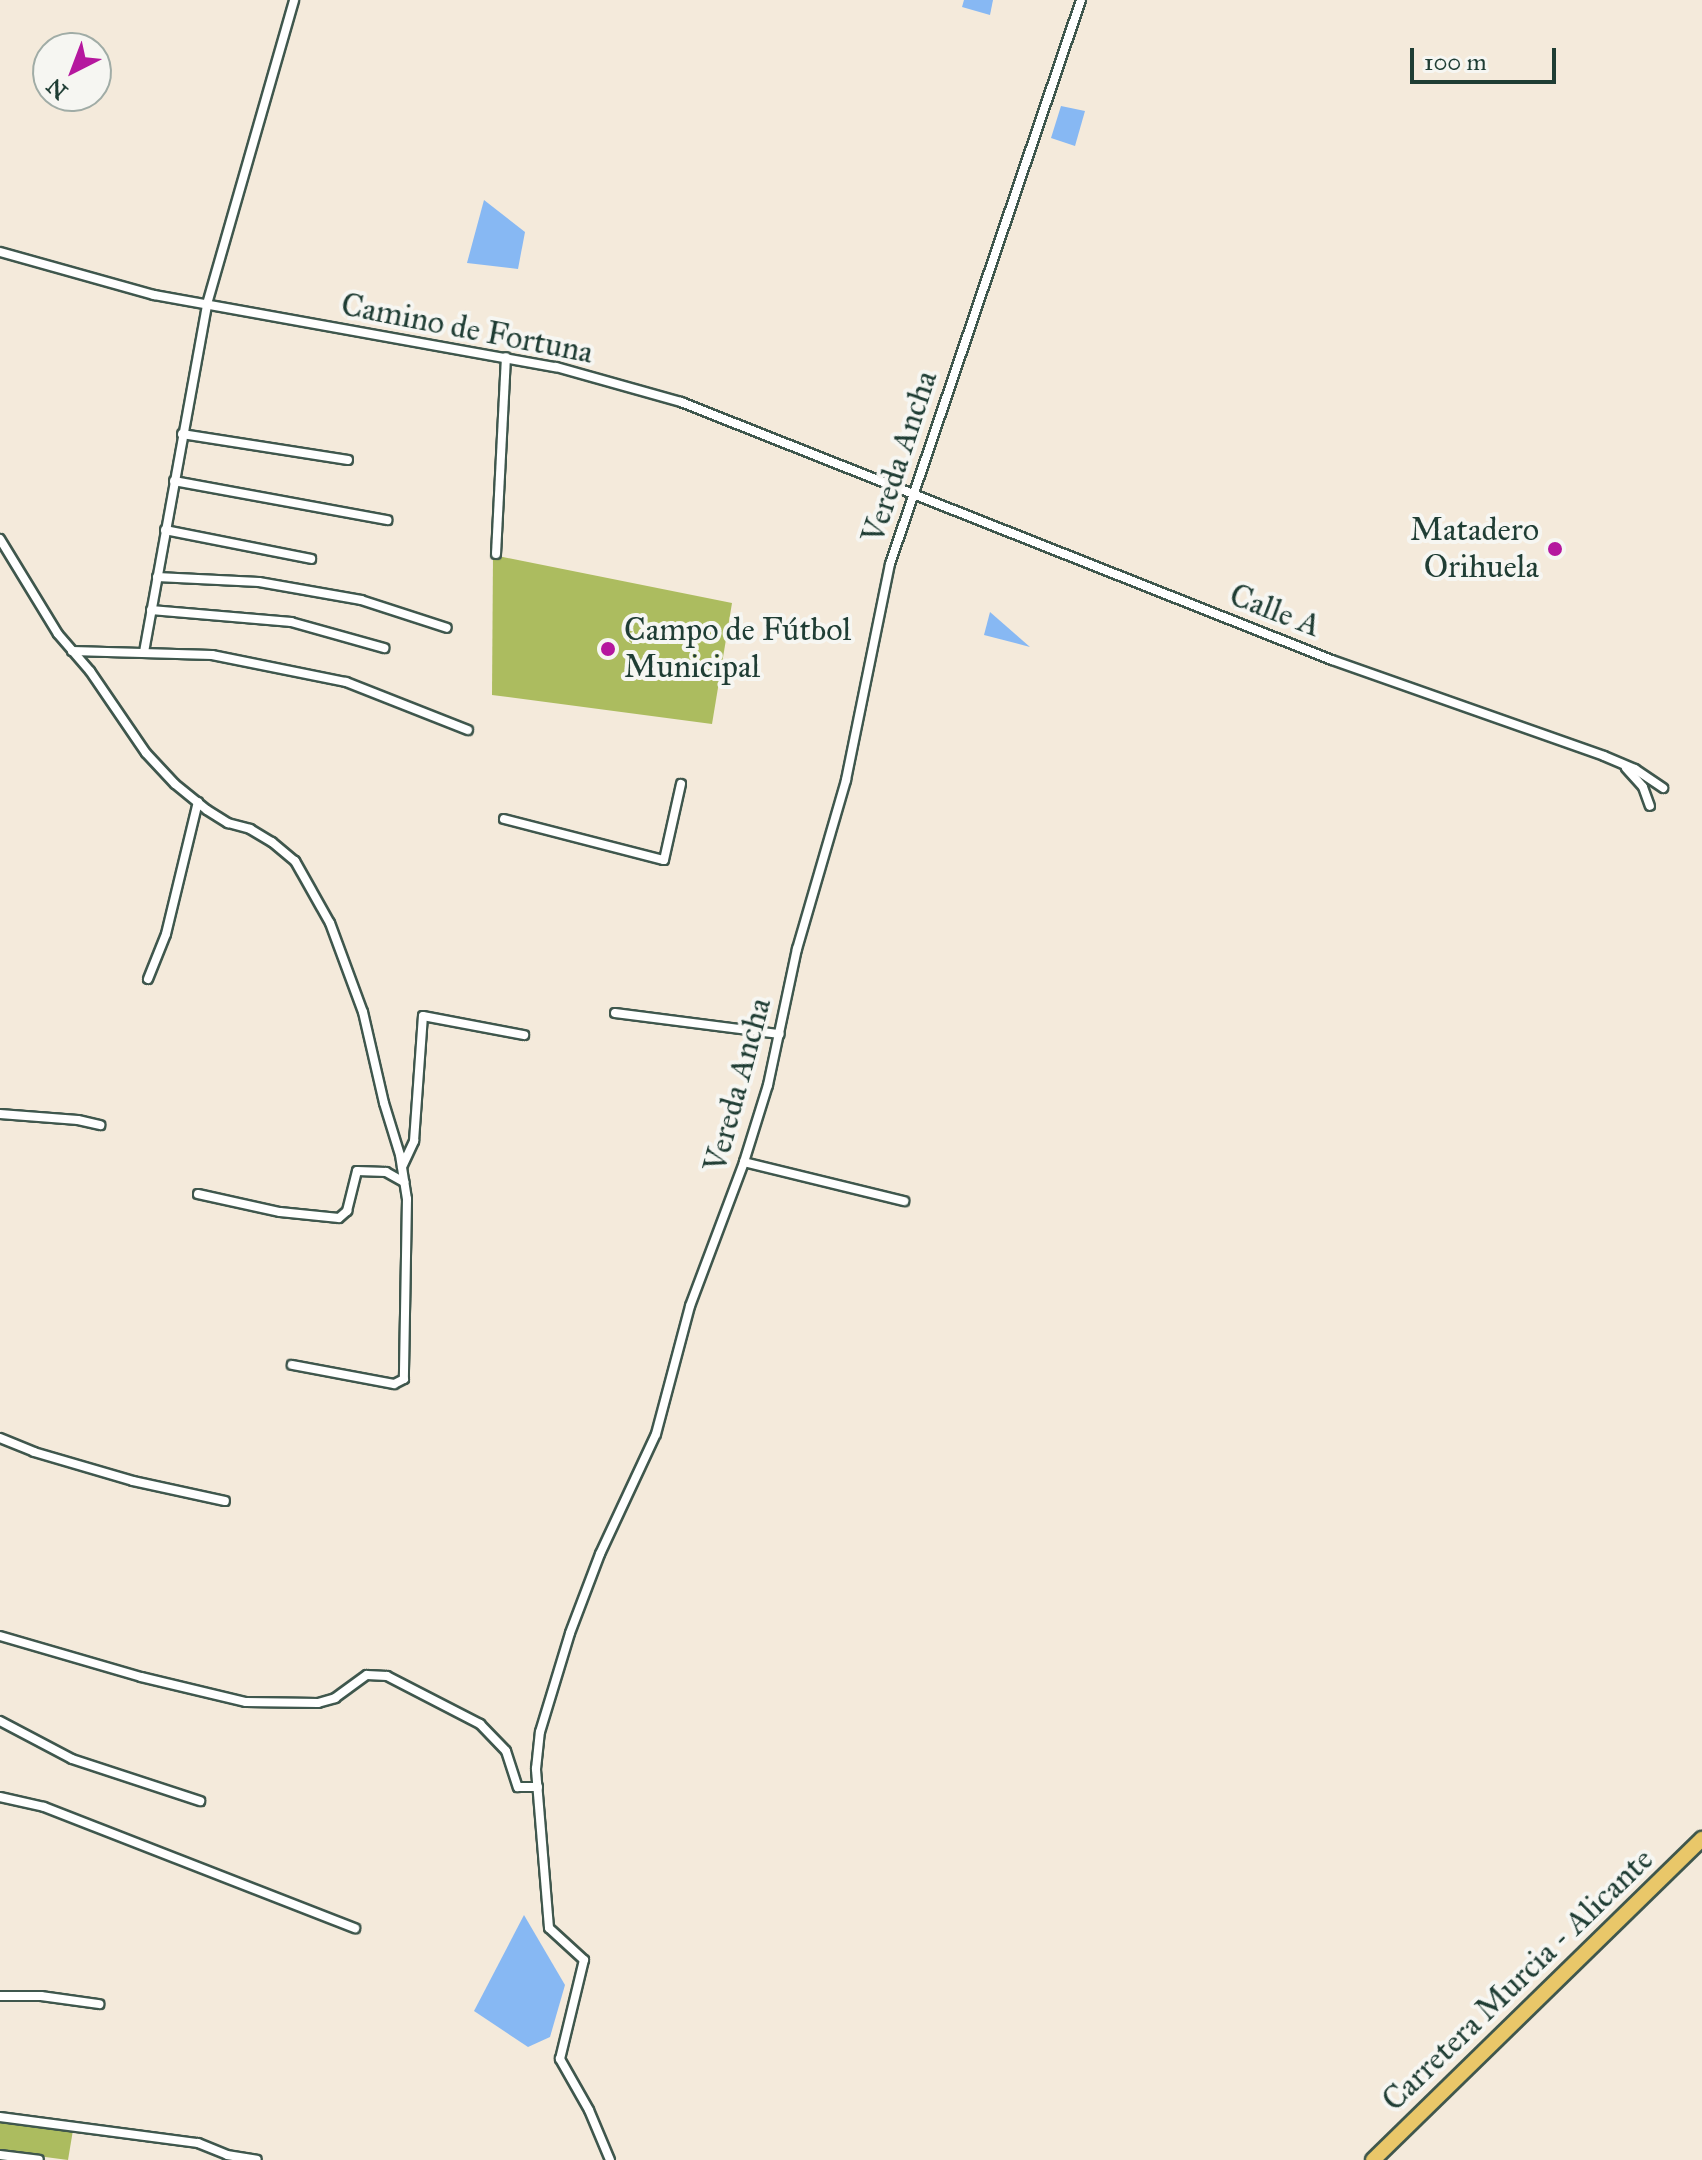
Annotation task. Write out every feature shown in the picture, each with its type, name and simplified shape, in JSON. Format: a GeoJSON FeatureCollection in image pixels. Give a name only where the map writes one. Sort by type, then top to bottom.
{"type":"FeatureCollection","features":[{"type":"Feature","properties":{"kind":"highway","name":"Carretera Murcia - Alicante"},"geometry":{"type":"LineString","coordinates":[[1373,2160],[1702,1839]]}},
{"type":"Feature","properties":{"kind":"street"},"geometry":{"type":"LineString","coordinates":[[144,652],[207,304],[294,0]]}},
{"type":"Feature","properties":{"kind":"street","name":"Vereda Ancha"},"geometry":{"type":"LineString","coordinates":[[610,2160],[589,2110],[560,2059],[584,1960],[549,1928],[538,1787],[540,1732],[570,1633],[600,1554],[656,1434],[690,1306],[744,1162],[780,1034],[797,949],[846,780],[890,564],[1081,0]]}},
{"type":"Feature","properties":{"kind":"street","name":"Camino de Fortuna"},"geometry":{"type":"LineString","coordinates":[[0,252],[154,295],[556,367],[681,402],[913,495]]}},
{"type":"Feature","properties":{"kind":"street"},"geometry":{"type":"LineString","coordinates":[[496,554],[506,357]]}},
{"type":"Feature","properties":{"kind":"street"},"geometry":{"type":"LineString","coordinates":[[182,434],[348,460]]}},
{"type":"Feature","properties":{"kind":"street"},"geometry":{"type":"LineString","coordinates":[[174,481],[387,520]]}},
{"type":"Feature","properties":{"kind":"street","name":"Calle A"},"geometry":{"type":"LineString","coordinates":[[913,495],[1332,660],[1623,764],[1663,788]]}},
{"type":"Feature","properties":{"kind":"street"},"geometry":{"type":"LineString","coordinates":[[165,530],[311,559]]}},
{"type":"Feature","properties":{"kind":"street"},"geometry":{"type":"LineString","coordinates":[[0,539],[58,634],[146,753],[198,802],[228,823],[250,829],[272,842],[295,861],[330,923],[363,1012],[404,1182],[408,1241],[404,1379],[394,1384],[292,1365]]}},
{"type":"Feature","properties":{"kind":"street"},"geometry":{"type":"LineString","coordinates":[[157,577],[259,582],[361,600],[447,628]]}},
{"type":"Feature","properties":{"kind":"street"},"geometry":{"type":"LineString","coordinates":[[151,610],[291,622],[384,648]]}},
{"type":"Feature","properties":{"kind":"street"},"geometry":{"type":"LineString","coordinates":[[72,651],[212,655],[346,682],[468,730]]}},
{"type":"Feature","properties":{"kind":"street"},"geometry":{"type":"LineString","coordinates":[[1623,764],[1643,787],[1650,806]]}},
{"type":"Feature","properties":{"kind":"street"},"geometry":{"type":"LineString","coordinates":[[504,819],[664,860],[681,784]]}},
{"type":"Feature","properties":{"kind":"street"},"geometry":{"type":"LineString","coordinates":[[148,979],[166,934],[198,802]]}},
{"type":"Feature","properties":{"kind":"street"},"geometry":{"type":"LineString","coordinates":[[615,1013],[780,1034]]}},
{"type":"Feature","properties":{"kind":"street"},"geometry":{"type":"LineString","coordinates":[[402,1167],[414,1141],[423,1016],[524,1035]]}},
{"type":"Feature","properties":{"kind":"street"},"geometry":{"type":"LineString","coordinates":[[0,1114],[78,1120],[100,1125]]}},
{"type":"Feature","properties":{"kind":"street"},"geometry":{"type":"LineString","coordinates":[[744,1162],[904,1201]]}},
{"type":"Feature","properties":{"kind":"street"},"geometry":{"type":"LineString","coordinates":[[198,1194],[280,1212],[339,1218],[347,1211],[357,1171],[386,1172],[404,1182]]}},
{"type":"Feature","properties":{"kind":"street"},"geometry":{"type":"LineString","coordinates":[[0,1438],[34,1452],[145,1484],[225,1501]]}},
{"type":"Feature","properties":{"kind":"street"},"geometry":{"type":"LineString","coordinates":[[0,1636],[141,1677],[246,1702],[318,1703],[335,1698],[358,1678],[376,1674],[387,1676],[480,1724],[506,1751],[518,1787],[538,1787]]}},
{"type":"Feature","properties":{"kind":"street"},"geometry":{"type":"LineString","coordinates":[[0,1721],[72,1759],[200,1801]]}},
{"type":"Feature","properties":{"kind":"street"},"geometry":{"type":"LineString","coordinates":[[0,1797],[44,1807],[355,1928]]}},
{"type":"Feature","properties":{"kind":"street"},"geometry":{"type":"LineString","coordinates":[[0,1996],[41,1996],[99,2004]]}},
{"type":"Feature","properties":{"kind":"street"},"geometry":{"type":"LineString","coordinates":[[0,2117],[198,2143],[227,2155],[257,2160]]}},
{"type":"Feature","properties":{"kind":"street"},"geometry":{"type":"LineString","coordinates":[[0,2155],[39,2160]]}},
{"type":"Feature","properties":{"kind":"green space","name":"Campo de Fútbol Municipal"},"geometry":{"type":"Polygon","coordinates":[[[493,555],[732,603],[712,724],[492,695],[493,555]]]}},
{"type":"Feature","properties":{"kind":"green space"},"geometry":{"type":"Polygon","coordinates":[[[27,2122],[73,2130],[68,2160],[0,2151],[0,2123],[27,2122]]]}},
{"type":"Feature","properties":{"kind":"water"},"geometry":{"type":"Polygon","coordinates":[[[964,0],[993,0],[990,15],[962,7],[964,0]]]}},
{"type":"Feature","properties":{"kind":"water"},"geometry":{"type":"Polygon","coordinates":[[[1061,106],[1085,111],[1075,146],[1051,138],[1061,106]]]}},
{"type":"Feature","properties":{"kind":"water"},"geometry":{"type":"Polygon","coordinates":[[[484,200],[525,232],[518,269],[467,263],[484,200]]]}},
{"type":"Feature","properties":{"kind":"water"},"geometry":{"type":"Polygon","coordinates":[[[990,612],[1030,647],[984,635],[990,612]]]}},
{"type":"Feature","properties":{"kind":"water"},"geometry":{"type":"Polygon","coordinates":[[[524,1915],[565,1985],[550,2037],[528,2047],[474,2011],[524,1915]]]}},
{"type":"Feature","properties":{"kind":"place","name":"Matadero Orihuela"},"geometry":{"type":"Point","coordinates":[1555,549]}},
{"type":"Feature","properties":{"kind":"place","name":"Campo de Fútbol Municipal"},"geometry":{"type":"Point","coordinates":[608,649]}}]}
